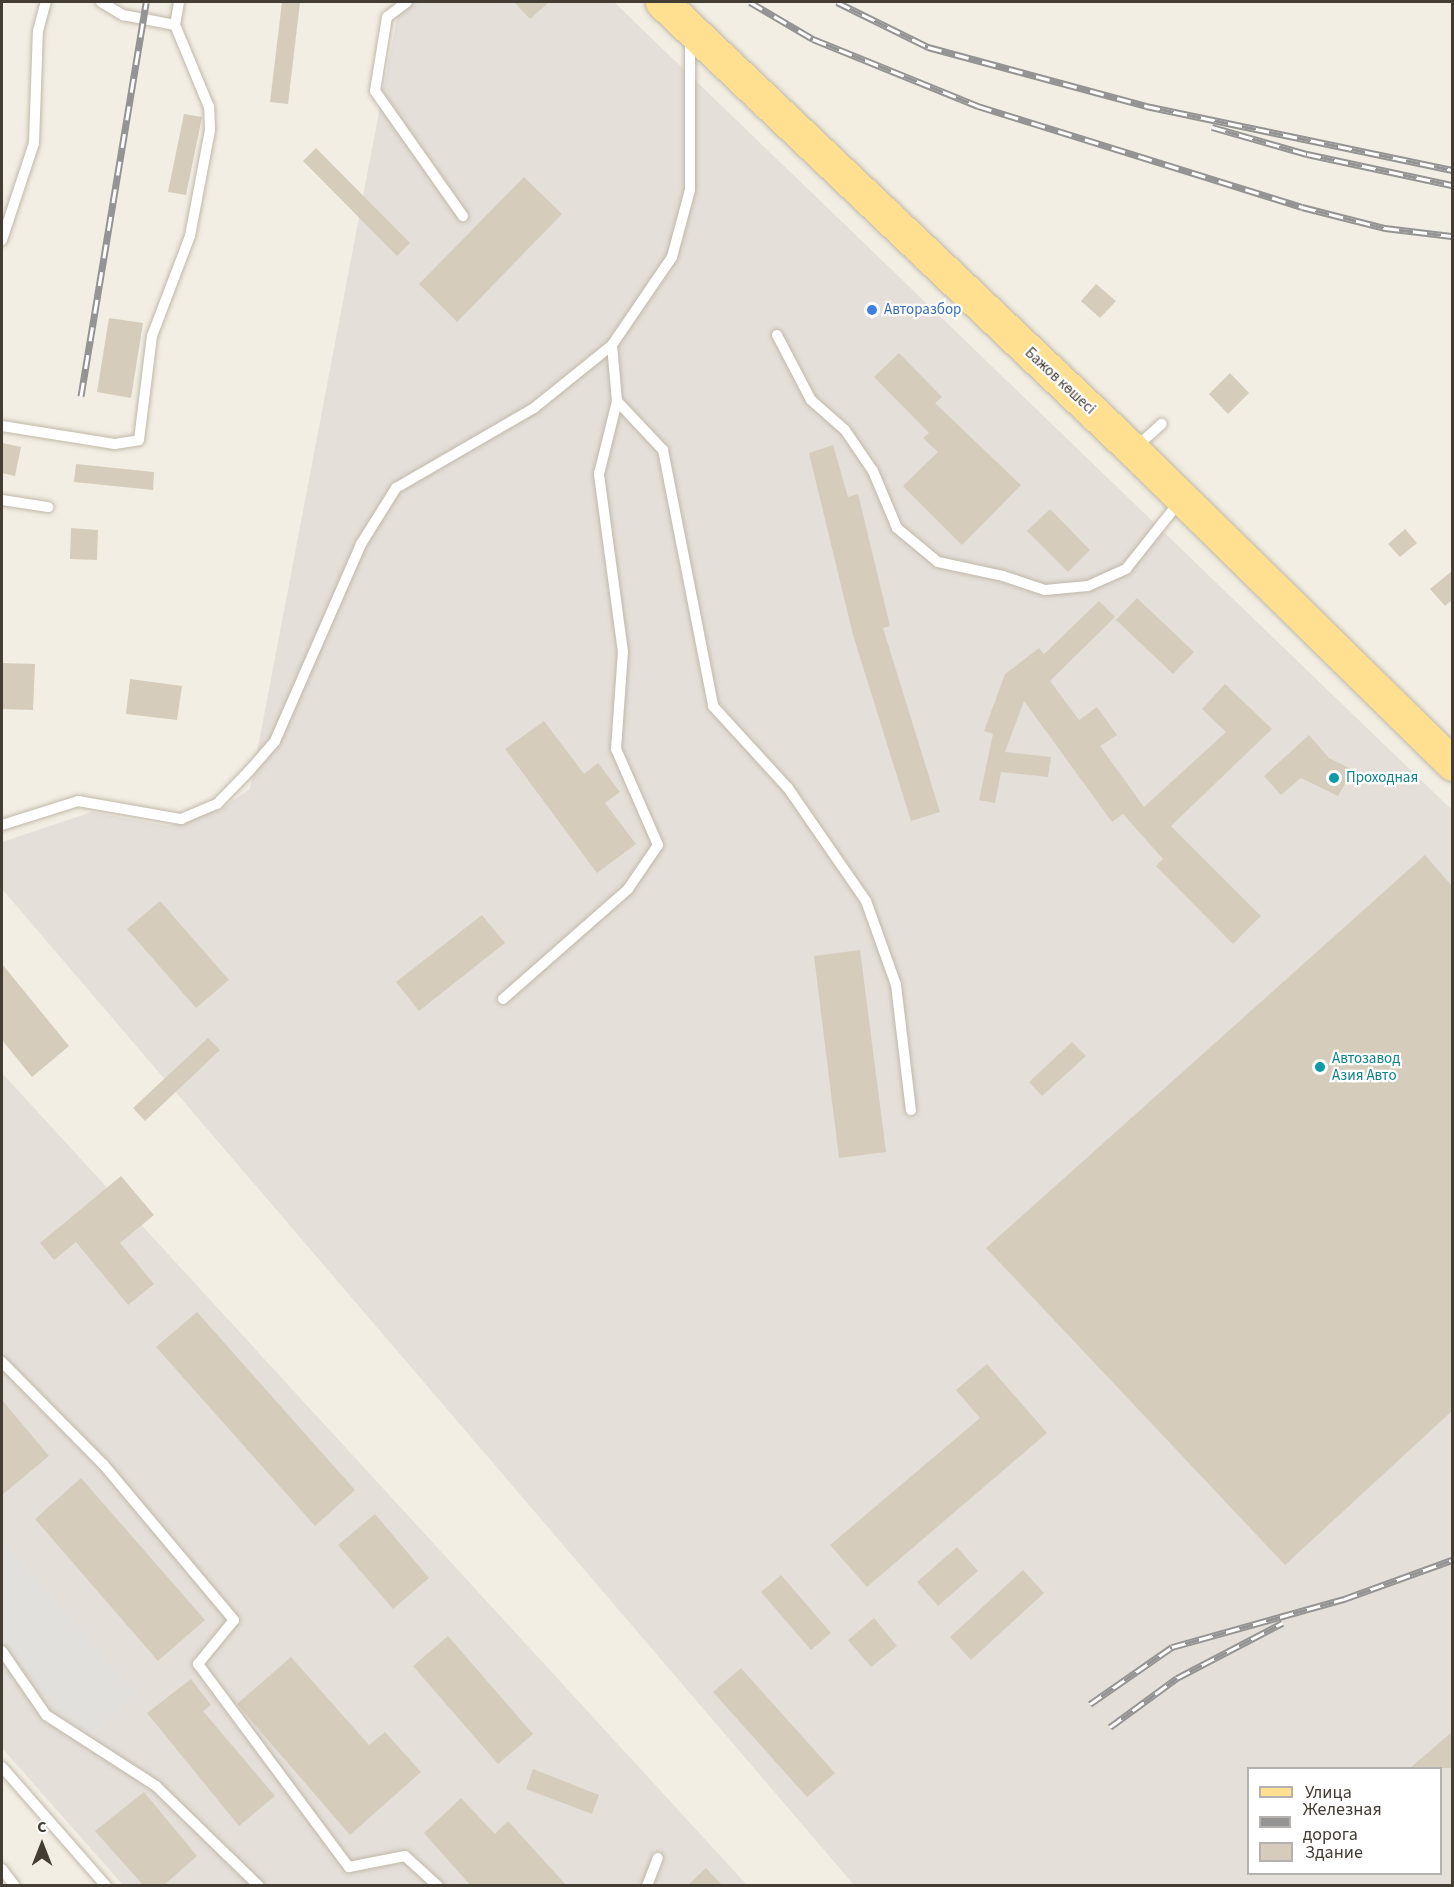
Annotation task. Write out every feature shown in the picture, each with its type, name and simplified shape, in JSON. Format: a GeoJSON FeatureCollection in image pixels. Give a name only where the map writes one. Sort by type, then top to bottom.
{"type":"FeatureCollection","features":[{"type":"Feature","properties":{"kind":"main road","name":"Бажов көшесі"},"geometry":{"type":"LineString","coordinates":[[662,2],[1133,450],[1452,764]]}},
{"type":"Feature","properties":{"kind":"lane"},"geometry":{"type":"LineString","coordinates":[[2,240],[34,143],[38,31],[46,2]]}},
{"type":"Feature","properties":{"kind":"lane"},"geometry":{"type":"LineString","coordinates":[[101,2],[123,15],[175,25]]}},
{"type":"Feature","properties":{"kind":"lane"},"geometry":{"type":"LineString","coordinates":[[2,426],[115,444],[139,440],[152,336],[190,236],[210,130],[209,107],[175,25],[179,2]]}},
{"type":"Feature","properties":{"kind":"lane"},"geometry":{"type":"LineString","coordinates":[[406,2],[387,16],[375,91],[463,216]]}},
{"type":"Feature","properties":{"kind":"lane"},"geometry":{"type":"LineString","coordinates":[[2,825],[78,801],[181,819],[217,804],[275,741],[361,544],[396,488],[534,408],[612,345],[672,257],[690,190],[690,29]]}},
{"type":"Feature","properties":{"kind":"lane"},"geometry":{"type":"LineString","coordinates":[[777,335],[811,400],[845,430],[873,471],[897,528],[938,562],[1003,576],[1045,590],[1088,586],[1126,569],[1182,498]]}},
{"type":"Feature","properties":{"kind":"lane"},"geometry":{"type":"LineString","coordinates":[[503,999],[628,889],[658,845],[616,748],[623,652],[599,474],[617,401],[612,345]]}},
{"type":"Feature","properties":{"kind":"lane"},"geometry":{"type":"LineString","coordinates":[[617,401],[663,450],[713,706],[788,788],[866,901],[896,985],[911,1110]]}},
{"type":"Feature","properties":{"kind":"lane"},"geometry":{"type":"LineString","coordinates":[[1133,450],[1162,424]]}},
{"type":"Feature","properties":{"kind":"lane"},"geometry":{"type":"LineString","coordinates":[[2,500],[48,507]]}},
{"type":"Feature","properties":{"kind":"lane"},"geometry":{"type":"LineString","coordinates":[[2,1362],[104,1464],[234,1620],[198,1664],[349,1867],[405,1856],[438,1886]]}},
{"type":"Feature","properties":{"kind":"lane"},"geometry":{"type":"LineString","coordinates":[[2,1651],[46,1715],[156,1786],[259,1886]]}},
{"type":"Feature","properties":{"kind":"lane"},"geometry":{"type":"LineString","coordinates":[[2,1767],[106,1886]]}},
{"type":"Feature","properties":{"kind":"lane"},"geometry":{"type":"LineString","coordinates":[[647,1886],[658,1858]]}},
{"type":"Feature","properties":{"kind":"lane"},"geometry":{"type":"LineString","coordinates":[[2,1869],[15,1886]]}},
{"type":"Feature","properties":{"kind":"shaded area"},"geometry":{"type":"Polygon","coordinates":[[[400,2],[614,2],[1452,810],[1452,1885],[854,1885],[2,889],[2,842],[92,812],[168,826],[219,810],[250,789],[400,2]]]}},
{"type":"Feature","properties":{"kind":"shaded area"},"geometry":{"type":"Polygon","coordinates":[[[2,1073],[747,1885],[123,1885],[2,1748],[2,1073]]]}},
{"type":"Feature","properties":{"kind":"shaded area"},"geometry":{"type":"Polygon","coordinates":[[[2,1540],[136,1694],[84,1739],[2,1644],[2,1540]]]}},
{"type":"Feature","properties":{"kind":"building"},"geometry":{"type":"Polygon","coordinates":[[[282,2],[300,2],[288,104],[270,102],[282,2]]]}},
{"type":"Feature","properties":{"kind":"building"},"geometry":{"type":"Polygon","coordinates":[[[514,2],[549,2],[530,19],[514,2]]]}},
{"type":"Feature","properties":{"kind":"building"},"geometry":{"type":"Polygon","coordinates":[[[184,114],[202,117],[186,195],[168,192],[184,114]]]}},
{"type":"Feature","properties":{"kind":"building"},"geometry":{"type":"Polygon","coordinates":[[[316,148],[410,243],[397,256],[303,161],[316,148]]]}},
{"type":"Feature","properties":{"kind":"building"},"geometry":{"type":"Polygon","coordinates":[[[524,177],[562,214],[457,322],[419,284],[524,177]]]}},
{"type":"Feature","properties":{"kind":"building"},"geometry":{"type":"Polygon","coordinates":[[[1096,284],[1116,301],[1100,318],[1081,301],[1096,284]]]}},
{"type":"Feature","properties":{"kind":"building"},"geometry":{"type":"Polygon","coordinates":[[[109,318],[143,323],[131,398],[97,392],[109,318]]]}},
{"type":"Feature","properties":{"kind":"building"},"geometry":{"type":"Polygon","coordinates":[[[899,353],[942,397],[935,403],[1021,485],[962,545],[903,486],[938,452],[923,438],[929,433],[874,377],[899,353]]]}},
{"type":"Feature","properties":{"kind":"building"},"geometry":{"type":"Polygon","coordinates":[[[1230,373],[1249,393],[1228,414],[1209,394],[1230,373]]]}},
{"type":"Feature","properties":{"kind":"building"},"geometry":{"type":"Polygon","coordinates":[[[2,443],[21,447],[15,476],[2,473],[2,443]]]}},
{"type":"Feature","properties":{"kind":"building"},"geometry":{"type":"Polygon","coordinates":[[[833,445],[848,497],[858,494],[890,626],[883,628],[940,812],[911,821],[853,635],[809,453],[833,445]]]}},
{"type":"Feature","properties":{"kind":"building"},"geometry":{"type":"Polygon","coordinates":[[[76,464],[154,472],[153,490],[74,482],[76,464]]]}},
{"type":"Feature","properties":{"kind":"building"},"geometry":{"type":"Polygon","coordinates":[[[1050,509],[1090,550],[1068,572],[1027,531],[1050,509]]]}},
{"type":"Feature","properties":{"kind":"building"},"geometry":{"type":"Polygon","coordinates":[[[71,528],[98,530],[97,560],[70,559],[71,528]]]}},
{"type":"Feature","properties":{"kind":"building"},"geometry":{"type":"Polygon","coordinates":[[[1405,529],[1417,543],[1400,557],[1388,544],[1405,529]]]}},
{"type":"Feature","properties":{"kind":"building"},"geometry":{"type":"Polygon","coordinates":[[[1452,571],[1452,600],[1445,606],[1430,589],[1452,571]]]}},
{"type":"Feature","properties":{"kind":"building"},"geometry":{"type":"Polygon","coordinates":[[[1137,598],[1194,652],[1173,674],[1116,620],[1137,598]]]}},
{"type":"Feature","properties":{"kind":"building"},"geometry":{"type":"Polygon","coordinates":[[[1099,601],[1115,617],[1050,681],[1079,720],[1097,707],[1117,735],[1100,746],[1144,807],[1226,732],[1202,709],[1225,684],[1272,729],[1171,826],[1261,916],[1233,944],[1156,866],[1163,859],[1123,814],[1112,822],[1024,701],[1005,752],[1051,757],[1048,777],[1001,772],[995,803],[979,800],[993,734],[984,731],[1005,674],[1039,648],[1044,654],[1099,601]]]}},
{"type":"Feature","properties":{"kind":"building"},"geometry":{"type":"Polygon","coordinates":[[[2,663],[35,664],[33,710],[2,709],[2,663]]]}},
{"type":"Feature","properties":{"kind":"building"},"geometry":{"type":"Polygon","coordinates":[[[130,679],[182,686],[177,720],[126,714],[130,679]]]}},
{"type":"Feature","properties":{"kind":"building"},"geometry":{"type":"Polygon","coordinates":[[[544,721],[584,774],[598,763],[620,792],[605,803],[636,844],[597,873],[505,749],[544,721]]]}},
{"type":"Feature","properties":{"kind":"building"},"geometry":{"type":"Polygon","coordinates":[[[1309,735],[1329,758],[1353,770],[1338,796],[1301,778],[1281,795],[1264,776],[1309,735]]]}},
{"type":"Feature","properties":{"kind":"building","name":"Автозавод Азия Авто"},"geometry":{"type":"Polygon","coordinates":[[[1425,855],[1452,886],[1452,1411],[1285,1565],[986,1248],[1425,855]]]}},
{"type":"Feature","properties":{"kind":"building"},"geometry":{"type":"Polygon","coordinates":[[[160,901],[229,980],[196,1008],[127,929],[160,901]]]}},
{"type":"Feature","properties":{"kind":"building"},"geometry":{"type":"Polygon","coordinates":[[[482,915],[505,943],[419,1011],[396,982],[482,915]]]}},
{"type":"Feature","properties":{"kind":"building"},"geometry":{"type":"Polygon","coordinates":[[[860,950],[886,1152],[839,1158],[814,956],[860,950]]]}},
{"type":"Feature","properties":{"kind":"building"},"geometry":{"type":"Polygon","coordinates":[[[2,964],[69,1046],[32,1077],[2,1040],[2,964]]]}},
{"type":"Feature","properties":{"kind":"building"},"geometry":{"type":"Polygon","coordinates":[[[208,1038],[220,1050],[145,1121],[133,1108],[208,1038]]]}},
{"type":"Feature","properties":{"kind":"building"},"geometry":{"type":"Polygon","coordinates":[[[1072,1042],[1086,1056],[1042,1096],[1029,1082],[1072,1042]]]}},
{"type":"Feature","properties":{"kind":"building"},"geometry":{"type":"Polygon","coordinates":[[[121,1176],[154,1215],[120,1243],[154,1284],[128,1305],[76,1242],[54,1260],[40,1243],[121,1176]]]}},
{"type":"Feature","properties":{"kind":"building"},"geometry":{"type":"Polygon","coordinates":[[[197,1312],[355,1490],[315,1526],[156,1347],[197,1312]]]}},
{"type":"Feature","properties":{"kind":"building"},"geometry":{"type":"Polygon","coordinates":[[[987,1364],[1047,1433],[867,1587],[830,1545],[980,1418],[956,1390],[987,1364]]]}},
{"type":"Feature","properties":{"kind":"building"},"geometry":{"type":"Polygon","coordinates":[[[2,1400],[49,1456],[2,1495],[2,1400]]]}},
{"type":"Feature","properties":{"kind":"building"},"geometry":{"type":"Polygon","coordinates":[[[81,1478],[205,1620],[158,1661],[35,1519],[81,1478]]]}},
{"type":"Feature","properties":{"kind":"building"},"geometry":{"type":"Polygon","coordinates":[[[375,1514],[429,1578],[393,1609],[338,1545],[375,1514]]]}},
{"type":"Feature","properties":{"kind":"building"},"geometry":{"type":"Polygon","coordinates":[[[957,1547],[978,1571],[938,1606],[917,1582],[957,1547]]]}},
{"type":"Feature","properties":{"kind":"building"},"geometry":{"type":"Polygon","coordinates":[[[1023,1570],[1044,1593],[971,1660],[950,1637],[1023,1570]]]}},
{"type":"Feature","properties":{"kind":"building"},"geometry":{"type":"Polygon","coordinates":[[[781,1575],[831,1633],[811,1650],[761,1592],[781,1575]]]}},
{"type":"Feature","properties":{"kind":"building"},"geometry":{"type":"Polygon","coordinates":[[[874,1618],[897,1646],[871,1667],[848,1640],[874,1618]]]}},
{"type":"Feature","properties":{"kind":"building"},"geometry":{"type":"Polygon","coordinates":[[[448,1636],[533,1734],[498,1764],[413,1666],[448,1636]]]}},
{"type":"Feature","properties":{"kind":"building"},"geometry":{"type":"Polygon","coordinates":[[[291,1657],[369,1745],[385,1732],[421,1772],[350,1835],[237,1704],[291,1657]]]}},
{"type":"Feature","properties":{"kind":"building"},"geometry":{"type":"Polygon","coordinates":[[[741,1668],[835,1773],[807,1797],[713,1692],[741,1668]]]}},
{"type":"Feature","properties":{"kind":"building"},"geometry":{"type":"Polygon","coordinates":[[[191,1679],[211,1705],[203,1711],[275,1796],[239,1826],[147,1713],[191,1679]]]}},
{"type":"Feature","properties":{"kind":"building"},"geometry":{"type":"Polygon","coordinates":[[[1452,1732],[1452,1768],[1411,1767],[1452,1732]]]}},
{"type":"Feature","properties":{"kind":"building"},"geometry":{"type":"Polygon","coordinates":[[[533,1769],[599,1795],[592,1814],[526,1789],[533,1769]]]}},
{"type":"Feature","properties":{"kind":"building"},"geometry":{"type":"Polygon","coordinates":[[[144,1792],[197,1856],[163,1886],[144,1886],[95,1831],[144,1792]]]}},
{"type":"Feature","properties":{"kind":"building"},"geometry":{"type":"Polygon","coordinates":[[[461,1798],[495,1834],[508,1821],[567,1886],[471,1886],[424,1833],[461,1798]]]}},
{"type":"Feature","properties":{"kind":"building"},"geometry":{"type":"Polygon","coordinates":[[[706,1868],[723,1886],[687,1886],[706,1868]]]}},
{"type":"Feature","properties":{"kind":"railway"},"geometry":{"type":"LineString","coordinates":[[81,396],[146,2]]}},
{"type":"Feature","properties":{"kind":"railway"},"geometry":{"type":"LineString","coordinates":[[750,2],[813,39],[978,106],[1302,207],[1385,228],[1452,236]]}},
{"type":"Feature","properties":{"kind":"railway"},"geometry":{"type":"LineString","coordinates":[[837,2],[928,47],[1146,106],[1452,170]]}},
{"type":"Feature","properties":{"kind":"railway"},"geometry":{"type":"LineString","coordinates":[[1212,127],[1307,154],[1452,185]]}},
{"type":"Feature","properties":{"kind":"railway"},"geometry":{"type":"LineString","coordinates":[[1090,1704],[1172,1647],[1344,1599],[1452,1560]]}},
{"type":"Feature","properties":{"kind":"railway"},"geometry":{"type":"LineString","coordinates":[[1110,1727],[1177,1678],[1282,1623]]}},
{"type":"Feature","properties":{"kind":"place","name":"Авторазбор"},"geometry":{"type":"Point","coordinates":[872,310]}},
{"type":"Feature","properties":{"kind":"place","name":"Проходная"},"geometry":{"type":"Point","coordinates":[1334,778]}},
{"type":"Feature","properties":{"kind":"place","name":"Автозавод Азия Авто"},"geometry":{"type":"Point","coordinates":[1320,1067]}}]}
